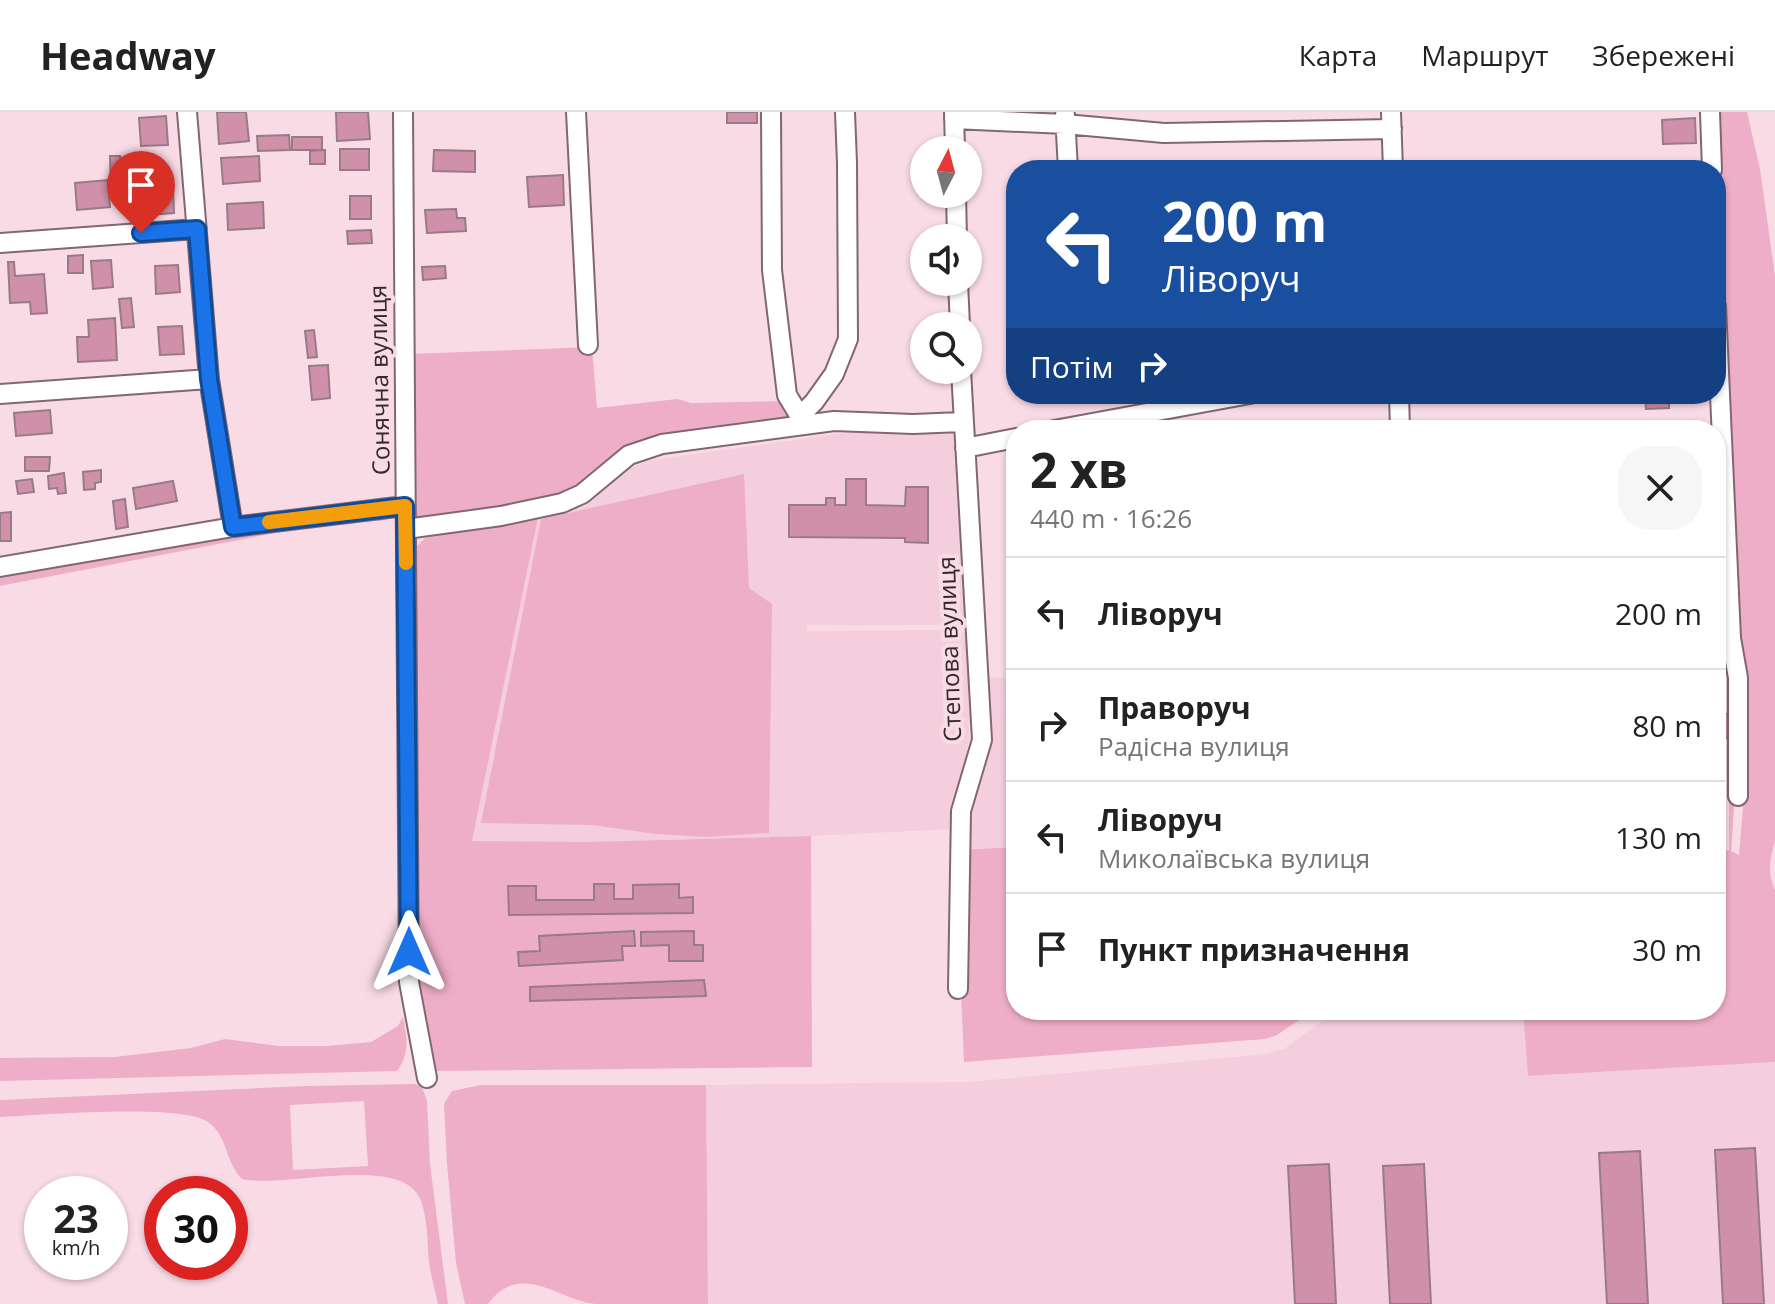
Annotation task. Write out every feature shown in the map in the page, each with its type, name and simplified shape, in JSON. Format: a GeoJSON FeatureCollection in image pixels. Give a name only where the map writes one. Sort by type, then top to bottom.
{"type":"FeatureCollection","features":[{"type":"Feature","properties":{"kind":"street"},"geometry":{"type":"LineString","coordinates":[[187,112],[209,379],[233,527]]}},
{"type":"Feature","properties":{"kind":"street","name":"Сонячна вулиця"},"geometry":{"type":"LineString","coordinates":[[403,112],[409,982],[427,1078]]}},
{"type":"Feature","properties":{"kind":"street"},"geometry":{"type":"LineString","coordinates":[[576,112],[588,345]]}},
{"type":"Feature","properties":{"kind":"street"},"geometry":{"type":"LineString","coordinates":[[771,112],[772,270],[787,395],[802,421]]}},
{"type":"Feature","properties":{"kind":"street"},"geometry":{"type":"LineString","coordinates":[[802,421],[834,374],[848,339],[845,112]]}},
{"type":"Feature","properties":{"kind":"street"},"geometry":{"type":"LineString","coordinates":[[1710,112],[1712,160]]}},
{"type":"Feature","properties":{"kind":"street"},"geometry":{"type":"LineString","coordinates":[[955,136],[954,116],[1065,118],[1164,133],[1392,120],[1393,160]]}},
{"type":"Feature","properties":{"kind":"street"},"geometry":{"type":"LineString","coordinates":[[1065,118],[1067,160]]}},
{"type":"Feature","properties":{"kind":"street"},"geometry":{"type":"LineString","coordinates":[[0,243],[197,229]]}},
{"type":"Feature","properties":{"kind":"street"},"geometry":{"type":"LineString","coordinates":[[0,394],[209,379]]}},
{"type":"Feature","properties":{"kind":"street","name":"Степова вулиця"},"geometry":{"type":"LineString","coordinates":[[958,989],[961,811],[982,740],[961,384]]}},
{"type":"Feature","properties":{"kind":"street"},"geometry":{"type":"LineString","coordinates":[[766,429],[787,395]]}},
{"type":"Feature","properties":{"kind":"street"},"geometry":{"type":"LineString","coordinates":[[1108,420],[1196,404]]}},
{"type":"Feature","properties":{"kind":"street"},"geometry":{"type":"LineString","coordinates":[[406,529],[501,516],[562,503],[582,494],[629,455],[644,448],[802,421],[962,422]]}},
{"type":"Feature","properties":{"kind":"street"},"geometry":{"type":"LineString","coordinates":[[965,448],[1006,440]]}},
{"type":"Feature","properties":{"kind":"street"},"geometry":{"type":"LineString","coordinates":[[0,567],[233,527],[405,506]]}},
{"type":"Feature","properties":{"kind":"street"},"geometry":{"type":"LineString","coordinates":[[1726,527],[1731,638],[1738,678],[1738,796]]}},
{"type":"Feature","properties":{"kind":"shaded area"},"geometry":{"type":"Polygon","coordinates":[[[1714,112],[1747,112],[1760,169],[1775,276],[1775,841],[1770,866],[1775,890],[1775,1062],[1528,1076],[1524,1020],[1726,1020],[1729,693],[1726,623],[1735,795],[1731,851],[1739,855],[1744,795],[1741,663],[1725,404],[1726,160],[1716,160],[1714,112]]]}},
{"type":"Feature","properties":{"kind":"shaded area"},"geometry":{"type":"Polygon","coordinates":[[[592,347],[597,408],[677,399],[691,403],[793,401],[797,420],[641,447],[572,498],[413,520],[409,354],[592,347]]]}},
{"type":"Feature","properties":{"kind":"shaded area"},"geometry":{"type":"Polygon","coordinates":[[[949,431],[959,434],[961,440],[966,620],[960,625],[807,625],[807,631],[954,630],[968,637],[969,740],[954,814],[954,829],[587,842],[472,841],[538,518],[579,509],[590,503],[625,470],[652,460],[850,432],[901,435],[949,431]]]}},
{"type":"Feature","properties":{"kind":"shaded area"},"geometry":{"type":"Polygon","coordinates":[[[744,474],[749,588],[772,604],[769,833],[706,837],[592,825],[481,823],[541,519],[744,474]]]}},
{"type":"Feature","properties":{"kind":"shaded area"},"geometry":{"type":"Polygon","coordinates":[[[369,517],[387,520],[317,525],[0,586],[0,571],[216,534],[369,517]]]}},
{"type":"Feature","properties":{"kind":"shaded area"},"geometry":{"type":"Polygon","coordinates":[[[538,518],[472,841],[587,842],[811,836],[812,1067],[436,1071],[431,1068],[418,992],[409,704],[415,548],[425,538],[538,518]]]}},
{"type":"Feature","properties":{"kind":"shaded area"},"geometry":{"type":"Polygon","coordinates":[[[986,677],[1006,678],[1006,847],[962,849],[986,677]]]}},
{"type":"Feature","properties":{"kind":"shaded area"},"geometry":{"type":"Polygon","coordinates":[[[1006,847],[1006,1020],[1299,1020],[1265,1039],[964,1062],[955,850],[1006,847]]]}},
{"type":"Feature","properties":{"kind":"shaded area"},"geometry":{"type":"Polygon","coordinates":[[[403,1017],[406,1052],[397,1071],[0,1081],[0,1058],[115,1057],[191,1048],[225,1039],[279,1046],[371,1042],[398,1026],[403,1017]]]}},
{"type":"Feature","properties":{"kind":"shaded area"},"geometry":{"type":"Polygon","coordinates":[[[1323,1020],[1524,1020],[1529,1076],[1775,1062],[1775,1304],[708,1304],[706,1085],[970,1082],[1265,1054],[1284,1049],[1323,1020]]]}},
{"type":"Feature","properties":{"kind":"shaded area"},"geometry":{"type":"Polygon","coordinates":[[[415,1084],[422,1087],[427,1101],[430,1164],[448,1304],[438,1304],[423,1208],[410,1186],[392,1178],[368,1175],[248,1180],[248,1176],[239,1176],[236,1172],[215,1128],[193,1116],[109,1112],[0,1117],[0,1100],[305,1086],[415,1084]],[[364,1101],[290,1105],[293,1170],[368,1166],[364,1101]]]}},
{"type":"Feature","properties":{"kind":"shaded area"},"geometry":{"type":"Polygon","coordinates":[[[481,1085],[706,1085],[708,1304],[596,1304],[527,1284],[514,1285],[501,1291],[488,1304],[465,1304],[456,1263],[444,1104],[452,1091],[481,1085]]]}},
{"type":"Feature","properties":{"kind":"building"},"geometry":{"type":"Polygon","coordinates":[[[217,112],[246,112],[249,141],[219,144],[217,112]]]}},
{"type":"Feature","properties":{"kind":"building"},"geometry":{"type":"Polygon","coordinates":[[[336,112],[368,112],[370,139],[337,141],[336,112]]]}},
{"type":"Feature","properties":{"kind":"building"},"geometry":{"type":"Polygon","coordinates":[[[727,112],[757,112],[757,123],[727,123],[727,112]]]}},
{"type":"Feature","properties":{"kind":"building"},"geometry":{"type":"Polygon","coordinates":[[[166,116],[168,145],[141,146],[139,118],[166,116]]]}},
{"type":"Feature","properties":{"kind":"building"},"geometry":{"type":"Polygon","coordinates":[[[1695,118],[1696,143],[1663,144],[1662,120],[1695,118]]]}},
{"type":"Feature","properties":{"kind":"building"},"geometry":{"type":"Polygon","coordinates":[[[289,135],[290,150],[258,151],[257,136],[289,135]]]}},
{"type":"Feature","properties":{"kind":"building"},"geometry":{"type":"Polygon","coordinates":[[[292,137],[322,137],[322,150],[292,150],[292,137]]]}},
{"type":"Feature","properties":{"kind":"building"},"geometry":{"type":"Polygon","coordinates":[[[340,149],[369,149],[369,170],[340,170],[340,149]]]}},
{"type":"Feature","properties":{"kind":"building"},"geometry":{"type":"Polygon","coordinates":[[[325,150],[325,164],[310,164],[310,151],[325,150]]]}},
{"type":"Feature","properties":{"kind":"building"},"geometry":{"type":"Polygon","coordinates":[[[434,150],[475,151],[475,172],[433,171],[434,150]]]}},
{"type":"Feature","properties":{"kind":"building"},"geometry":{"type":"Polygon","coordinates":[[[110,156],[120,156],[122,185],[111,185],[110,156]]]}},
{"type":"Feature","properties":{"kind":"building"},"geometry":{"type":"Polygon","coordinates":[[[259,156],[260,181],[223,184],[221,158],[259,156]]]}},
{"type":"Feature","properties":{"kind":"building"},"geometry":{"type":"Polygon","coordinates":[[[563,175],[564,205],[529,207],[527,177],[563,175]]]}},
{"type":"Feature","properties":{"kind":"building"},"geometry":{"type":"Polygon","coordinates":[[[108,180],[110,207],[77,210],[75,183],[108,180]]]}},
{"type":"Feature","properties":{"kind":"building"},"geometry":{"type":"Polygon","coordinates":[[[173,186],[174,213],[149,215],[147,187],[173,186]]]}},
{"type":"Feature","properties":{"kind":"building"},"geometry":{"type":"Polygon","coordinates":[[[350,196],[371,196],[371,219],[350,219],[350,196]]]}},
{"type":"Feature","properties":{"kind":"building"},"geometry":{"type":"Polygon","coordinates":[[[263,202],[264,228],[228,230],[227,204],[263,202]]]}},
{"type":"Feature","properties":{"kind":"building"},"geometry":{"type":"Polygon","coordinates":[[[456,209],[457,218],[465,218],[466,231],[427,233],[425,210],[456,209]]]}},
{"type":"Feature","properties":{"kind":"building"},"geometry":{"type":"Polygon","coordinates":[[[371,230],[372,243],[348,244],[347,231],[371,230]]]}},
{"type":"Feature","properties":{"kind":"building"},"geometry":{"type":"Polygon","coordinates":[[[83,255],[83,273],[68,273],[68,256],[83,255]]]}},
{"type":"Feature","properties":{"kind":"building"},"geometry":{"type":"Polygon","coordinates":[[[111,260],[113,287],[93,289],[91,261],[111,260]]]}},
{"type":"Feature","properties":{"kind":"building"},"geometry":{"type":"Polygon","coordinates":[[[8,262],[14,262],[15,276],[44,274],[47,313],[31,314],[30,302],[10,303],[8,262]]]}},
{"type":"Feature","properties":{"kind":"building"},"geometry":{"type":"Polygon","coordinates":[[[178,265],[180,292],[156,294],[155,266],[178,265]]]}},
{"type":"Feature","properties":{"kind":"building"},"geometry":{"type":"Polygon","coordinates":[[[445,266],[446,278],[423,280],[422,267],[445,266]]]}},
{"type":"Feature","properties":{"kind":"building"},"geometry":{"type":"Polygon","coordinates":[[[131,298],[134,327],[122,328],[119,299],[131,298]]]}},
{"type":"Feature","properties":{"kind":"building"},"geometry":{"type":"Polygon","coordinates":[[[115,318],[117,360],[78,362],[77,337],[89,337],[88,320],[115,318]]]}},
{"type":"Feature","properties":{"kind":"building"},"geometry":{"type":"Polygon","coordinates":[[[182,326],[184,354],[160,355],[158,327],[182,326]]]}},
{"type":"Feature","properties":{"kind":"building"},"geometry":{"type":"Polygon","coordinates":[[[314,330],[317,357],[308,358],[305,331],[314,330]]]}},
{"type":"Feature","properties":{"kind":"building"},"geometry":{"type":"Polygon","coordinates":[[[328,365],[330,398],[312,400],[309,366],[328,365]]]}},
{"type":"Feature","properties":{"kind":"building"},"geometry":{"type":"Polygon","coordinates":[[[1646,404],[1669,404],[1669,408],[1646,409],[1646,404]]]}},
{"type":"Feature","properties":{"kind":"building"},"geometry":{"type":"Polygon","coordinates":[[[50,410],[52,433],[16,436],[14,413],[50,410]]]}},
{"type":"Feature","properties":{"kind":"building"},"geometry":{"type":"Polygon","coordinates":[[[25,457],[50,457],[49,471],[25,471],[25,457]]]}},
{"type":"Feature","properties":{"kind":"building"},"geometry":{"type":"Polygon","coordinates":[[[101,470],[101,482],[95,483],[95,489],[84,490],[83,472],[101,470]]]}},
{"type":"Feature","properties":{"kind":"building"},"geometry":{"type":"Polygon","coordinates":[[[64,473],[66,493],[58,494],[57,488],[49,489],[48,476],[64,473]]]}},
{"type":"Feature","properties":{"kind":"building"},"geometry":{"type":"Polygon","coordinates":[[[32,479],[34,492],[18,494],[16,481],[32,479]]]}},
{"type":"Feature","properties":{"kind":"building"},"geometry":{"type":"Polygon","coordinates":[[[846,479],[866,479],[866,505],[905,506],[906,487],[928,487],[928,543],[905,542],[905,538],[789,537],[789,505],[826,505],[826,498],[835,498],[835,505],[846,505],[846,479]]]}},
{"type":"Feature","properties":{"kind":"building"},"geometry":{"type":"Polygon","coordinates":[[[173,481],[177,501],[136,509],[133,488],[173,481]]]}},
{"type":"Feature","properties":{"kind":"building"},"geometry":{"type":"Polygon","coordinates":[[[125,499],[128,527],[116,529],[113,501],[125,499]]]}},
{"type":"Feature","properties":{"kind":"building"},"geometry":{"type":"Polygon","coordinates":[[[11,512],[11,541],[0,541],[0,513],[11,512]]]}},
{"type":"Feature","properties":{"kind":"building"},"geometry":{"type":"Polygon","coordinates":[[[1726,714],[1728,714],[1726,738],[1726,714]]]}},
{"type":"Feature","properties":{"kind":"building"},"geometry":{"type":"Polygon","coordinates":[[[594,884],[614,884],[614,899],[633,899],[633,885],[679,884],[679,898],[693,897],[693,913],[509,915],[508,886],[536,886],[536,900],[594,900],[594,884]]]}},
{"type":"Feature","properties":{"kind":"building"},"geometry":{"type":"Polygon","coordinates":[[[634,931],[635,946],[622,946],[623,960],[519,966],[518,952],[540,951],[539,936],[634,931]]]}},
{"type":"Feature","properties":{"kind":"building"},"geometry":{"type":"Polygon","coordinates":[[[694,931],[694,945],[703,945],[703,961],[669,961],[669,945],[641,946],[641,932],[694,931]]]}},
{"type":"Feature","properties":{"kind":"building"},"geometry":{"type":"Polygon","coordinates":[[[704,980],[706,996],[530,1001],[530,987],[704,980]]]}},
{"type":"Feature","properties":{"kind":"building"},"geometry":{"type":"Polygon","coordinates":[[[1755,1148],[1764,1304],[1723,1304],[1715,1150],[1755,1148]]]}},
{"type":"Feature","properties":{"kind":"building"},"geometry":{"type":"Polygon","coordinates":[[[1640,1151],[1648,1304],[1607,1304],[1599,1153],[1640,1151]]]}},
{"type":"Feature","properties":{"kind":"building"},"geometry":{"type":"Polygon","coordinates":[[[1329,1164],[1336,1304],[1295,1304],[1288,1166],[1329,1164]]]}},
{"type":"Feature","properties":{"kind":"building"},"geometry":{"type":"Polygon","coordinates":[[[1424,1164],[1431,1304],[1390,1304],[1383,1166],[1424,1164]]]}},
{"type":"Feature","properties":{"kind":"slow traffic"},"geometry":{"type":"LineString","coordinates":[[269,522],[405,506],[406,563]]}},
{"type":"Feature","properties":{"kind":"route"},"geometry":{"type":"LineString","coordinates":[[141,233],[197,229],[209,379],[233,527],[405,506],[409,952]]}}]}
